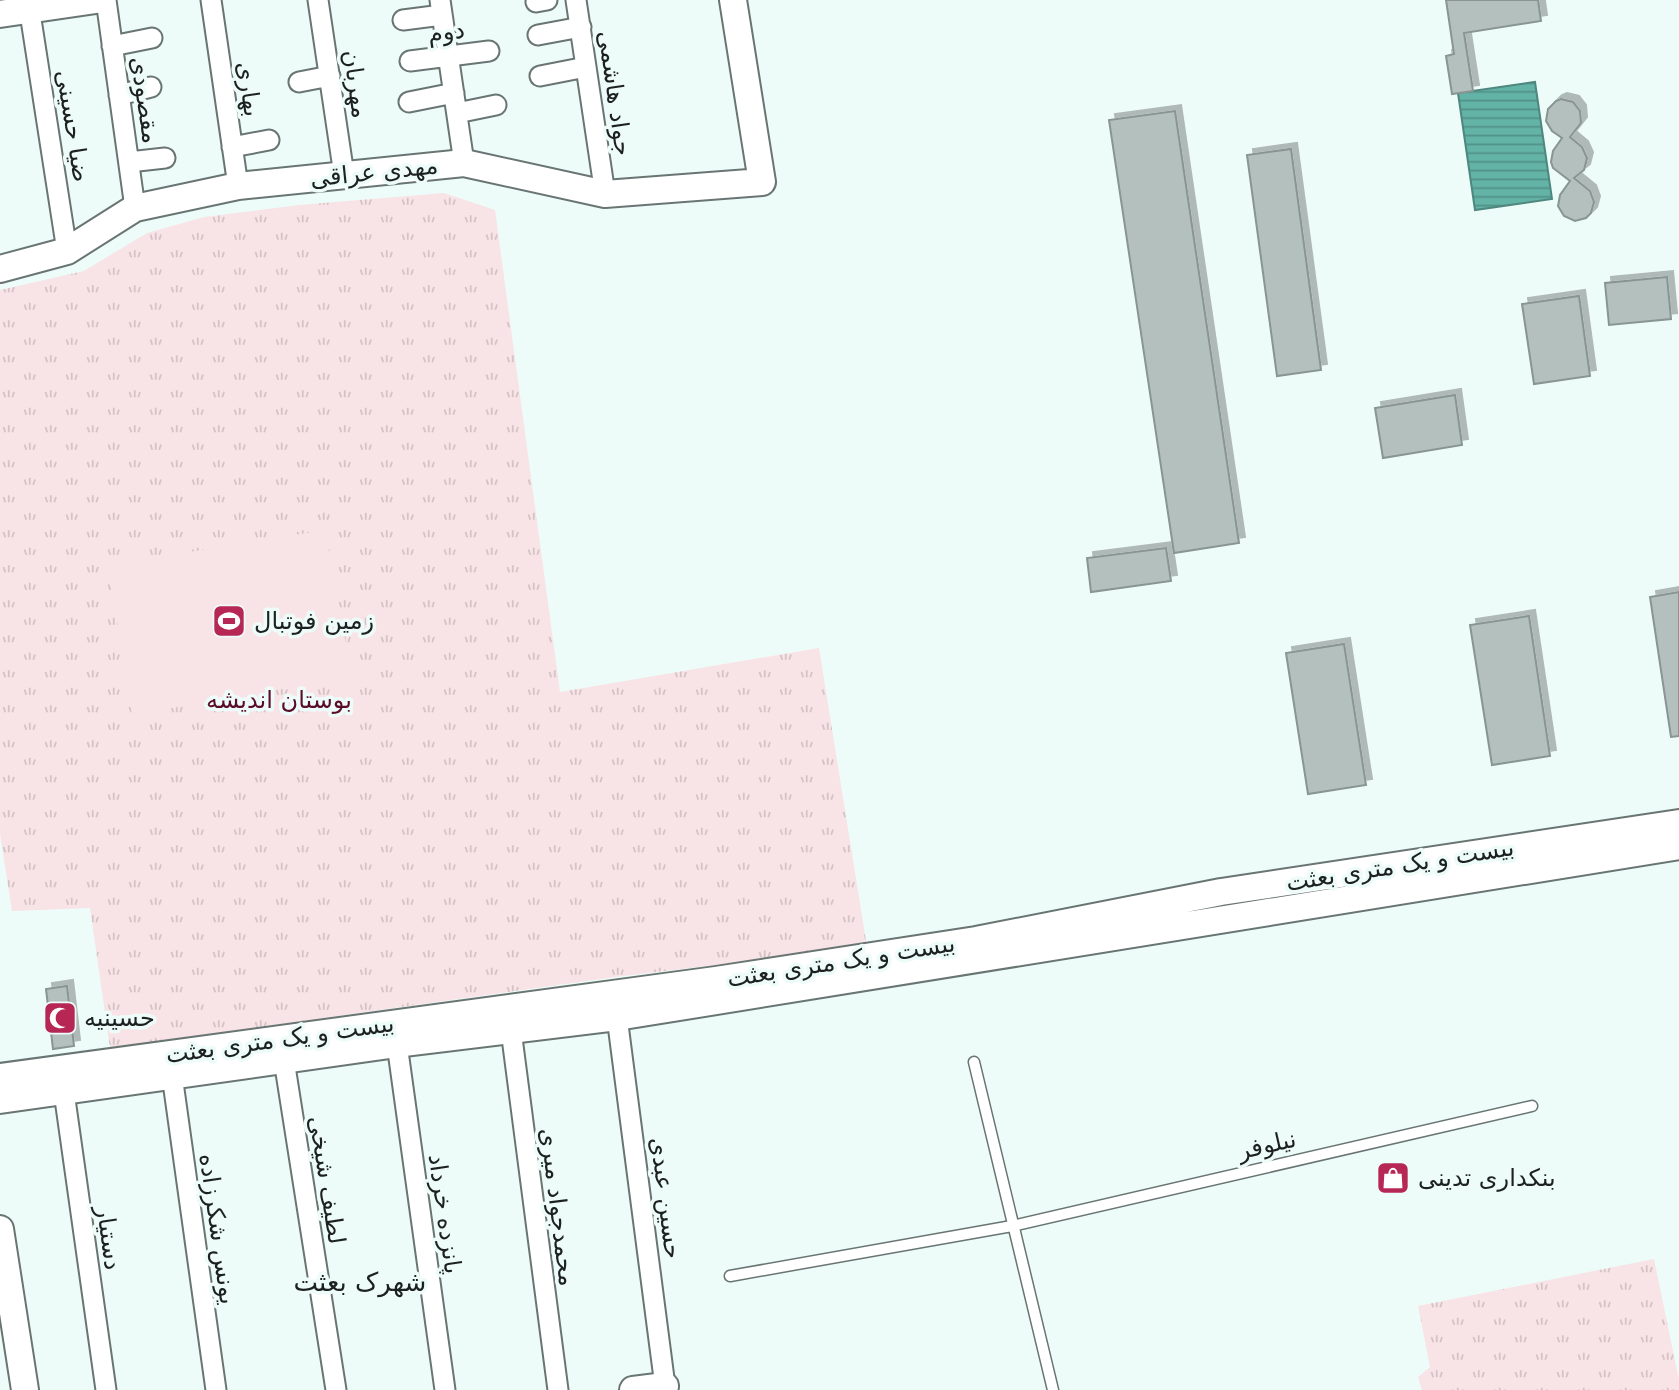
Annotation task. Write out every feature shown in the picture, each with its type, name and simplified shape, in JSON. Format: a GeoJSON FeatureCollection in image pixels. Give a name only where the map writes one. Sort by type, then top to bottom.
{"type":"FeatureCollection","features":[{"type":"Feature","properties":{"kind":"street"},"geometry":{"type":"LineString","coordinates":[[0,14],[29,5],[96,0]]}},
{"type":"Feature","properties":{"kind":"street","name":"مقصودی"},"geometry":{"type":"LineString","coordinates":[[106,0],[135,208]]}},
{"type":"Feature","properties":{"kind":"street","name":"بهاری"},"geometry":{"type":"LineString","coordinates":[[211,0],[238,186]]}},
{"type":"Feature","properties":{"kind":"street","name":"مهربان"},"geometry":{"type":"LineString","coordinates":[[318,0],[344,175]]}},
{"type":"Feature","properties":{"kind":"street","name":"جواد هاشمی"},"geometry":{"type":"LineString","coordinates":[[576,0],[605,194]]}},
{"type":"Feature","properties":{"kind":"street","name":"مهدی عراقی"},"geometry":{"type":"LineString","coordinates":[[0,269],[67,251],[135,208],[238,186],[464,163],[605,194],[762,182],[733,0]]}},
{"type":"Feature","properties":{"kind":"street","name":"ضیا حسینی"},"geometry":{"type":"LineString","coordinates":[[29,5],[67,251]]}},
{"type":"Feature","properties":{"kind":"street"},"geometry":{"type":"LineString","coordinates":[[403,20],[441,7],[464,163]]}},
{"type":"Feature","properties":{"kind":"street"},"geometry":{"type":"LineString","coordinates":[[538,34],[581,27]]}},
{"type":"Feature","properties":{"kind":"street"},"geometry":{"type":"LineString","coordinates":[[112,46],[152,38]]}},
{"type":"Feature","properties":{"kind":"street","name":"دوم"},"geometry":{"type":"LineString","coordinates":[[410,61],[489,51]]}},
{"type":"Feature","properties":{"kind":"street"},"geometry":{"type":"LineString","coordinates":[[540,76],[586,68]]}},
{"type":"Feature","properties":{"kind":"street"},"geometry":{"type":"LineString","coordinates":[[299,82],[330,76]]}},
{"type":"Feature","properties":{"kind":"street"},"geometry":{"type":"LineString","coordinates":[[119,95],[151,87]]}},
{"type":"Feature","properties":{"kind":"street"},"geometry":{"type":"LineString","coordinates":[[409,102],[496,105]]}},
{"type":"Feature","properties":{"kind":"street"},"geometry":{"type":"LineString","coordinates":[[232,146],[269,140]]}},
{"type":"Feature","properties":{"kind":"street"},"geometry":{"type":"LineString","coordinates":[[129,162],[165,158]]}},
{"type":"Feature","properties":{"kind":"street","name":"بیست و یک متری بعثت"},"geometry":{"type":"LineString","coordinates":[[0,1077],[716,980],[976,940],[1221,892],[1679,823]]}},
{"type":"Feature","properties":{"kind":"street","name":"بیست و یک متری بعثت"},"geometry":{"type":"LineString","coordinates":[[0,1100],[397,1044],[617,1017],[1679,846]]}},
{"type":"Feature","properties":{"kind":"street","name":"حسین عبدی"},"geometry":{"type":"LineString","coordinates":[[617,1017],[665,1386]]}},
{"type":"Feature","properties":{"kind":"street","name":"محمدجواد میری"},"geometry":{"type":"LineString","coordinates":[[510,1030],[558,1390]]}},
{"type":"Feature","properties":{"kind":"street","name":"پانزده خرداد"},"geometry":{"type":"LineString","coordinates":[[397,1044],[445,1390]]}},
{"type":"Feature","properties":{"kind":"street","name":"لطیف شیخی"},"geometry":{"type":"LineString","coordinates":[[284,1060],[335,1390]]}},
{"type":"Feature","properties":{"kind":"street","name":"یونس شکرزاده"},"geometry":{"type":"LineString","coordinates":[[172,1075],[216,1390]]}},
{"type":"Feature","properties":{"kind":"street","name":"دستیار"},"geometry":{"type":"LineString","coordinates":[[64,1092],[106,1390]]}},
{"type":"Feature","properties":{"kind":"street"},"geometry":{"type":"LineString","coordinates":[[0,1229],[25,1390]]}},
{"type":"Feature","properties":{"kind":"street"},"geometry":{"type":"LineString","coordinates":[[633,1390],[665,1386]]}},
{"type":"Feature","properties":{"kind":"lane"},"geometry":{"type":"LineString","coordinates":[[974,1062],[1052,1390]]}},
{"type":"Feature","properties":{"kind":"lane","name":"نیلوفر"},"geometry":{"type":"LineString","coordinates":[[730,1276],[1012,1226],[1532,1106]]}},
{"type":"Feature","properties":{"kind":"green space","name":"بوستان اندیشه"},"geometry":{"type":"Polygon","coordinates":[[[444,193],[495,210],[560,692],[819,648],[867,947],[615,977],[110,1048],[90,908],[12,911],[0,834],[0,290],[84,271],[147,233],[204,217],[299,205],[444,193]]]}},
{"type":"Feature","properties":{"kind":"green space","name":"زمین فوتبال"},"geometry":{"type":"Polygon","coordinates":[[[325,530],[352,677],[132,715],[108,565],[325,530]]]}},
{"type":"Feature","properties":{"kind":"green space"},"geometry":{"type":"Polygon","coordinates":[[[1654,1259],[1679,1390],[1422,1390],[1418,1377],[1430,1367],[1418,1306],[1654,1259]]]}},
{"type":"Feature","properties":{"kind":"shaded area"},"geometry":{"type":"Polygon","coordinates":[[[1535,82],[1552,199],[1475,210],[1458,93],[1535,82]]]}},
{"type":"Feature","properties":{"kind":"building"},"geometry":{"type":"Polygon","coordinates":[[[1446,0],[1538,0],[1541,21],[1464,33],[1473,91],[1452,94],[1446,56],[1454,54],[1446,0]]]}},
{"type":"Feature","properties":{"kind":"building"},"geometry":{"type":"Polygon","coordinates":[[[1561,99],[1573,102],[1580,111],[1581,123],[1570,137],[1582,147],[1587,158],[1584,170],[1574,178],[1590,191],[1594,202],[1591,213],[1586,218],[1575,221],[1564,216],[1558,206],[1560,195],[1570,181],[1553,168],[1553,151],[1562,138],[1552,131],[1546,121],[1548,109],[1561,99]]]}},
{"type":"Feature","properties":{"kind":"building"},"geometry":{"type":"Polygon","coordinates":[[[1175,111],[1239,543],[1174,553],[1109,120],[1175,111]]]}},
{"type":"Feature","properties":{"kind":"building"},"geometry":{"type":"Polygon","coordinates":[[[1291,149],[1321,370],[1277,376],[1247,155],[1291,149]]]}},
{"type":"Feature","properties":{"kind":"building"},"geometry":{"type":"Polygon","coordinates":[[[1667,277],[1671,319],[1609,325],[1605,283],[1667,277]]]}},
{"type":"Feature","properties":{"kind":"building"},"geometry":{"type":"Polygon","coordinates":[[[1579,296],[1590,376],[1534,384],[1522,304],[1579,296]]]}},
{"type":"Feature","properties":{"kind":"building"},"geometry":{"type":"Polygon","coordinates":[[[1455,395],[1462,445],[1383,458],[1375,408],[1455,395]]]}},
{"type":"Feature","properties":{"kind":"building"},"geometry":{"type":"Polygon","coordinates":[[[1166,548],[1171,581],[1091,592],[1087,558],[1166,548]]]}},
{"type":"Feature","properties":{"kind":"building"},"geometry":{"type":"Polygon","coordinates":[[[1679,592],[1679,736],[1671,737],[1650,597],[1679,592]]]}},
{"type":"Feature","properties":{"kind":"building"},"geometry":{"type":"Polygon","coordinates":[[[1529,616],[1550,756],[1492,765],[1470,625],[1529,616]]]}},
{"type":"Feature","properties":{"kind":"building"},"geometry":{"type":"Polygon","coordinates":[[[1344,644],[1366,785],[1308,794],[1286,653],[1344,644]]]}},
{"type":"Feature","properties":{"kind":"building","name":"حسینیه"},"geometry":{"type":"Polygon","coordinates":[[[67,986],[74,1046],[53,1049],[46,989],[67,986]]]}},
{"type":"Feature","properties":{"kind":"place","name":"زمین فوتبال"},"geometry":{"type":"Point","coordinates":[229,621]}},
{"type":"Feature","properties":{"kind":"place","name":"حسینیه"},"geometry":{"type":"Point","coordinates":[60,1018]}},
{"type":"Feature","properties":{"kind":"place","name":"بنکداری تدینی"},"geometry":{"type":"Point","coordinates":[1393,1178]}},
{"type":"Feature","properties":{"kind":"district","name":"شهرک بعثت"},"geometry":{"type":"Point","coordinates":[360,1282]}}]}
